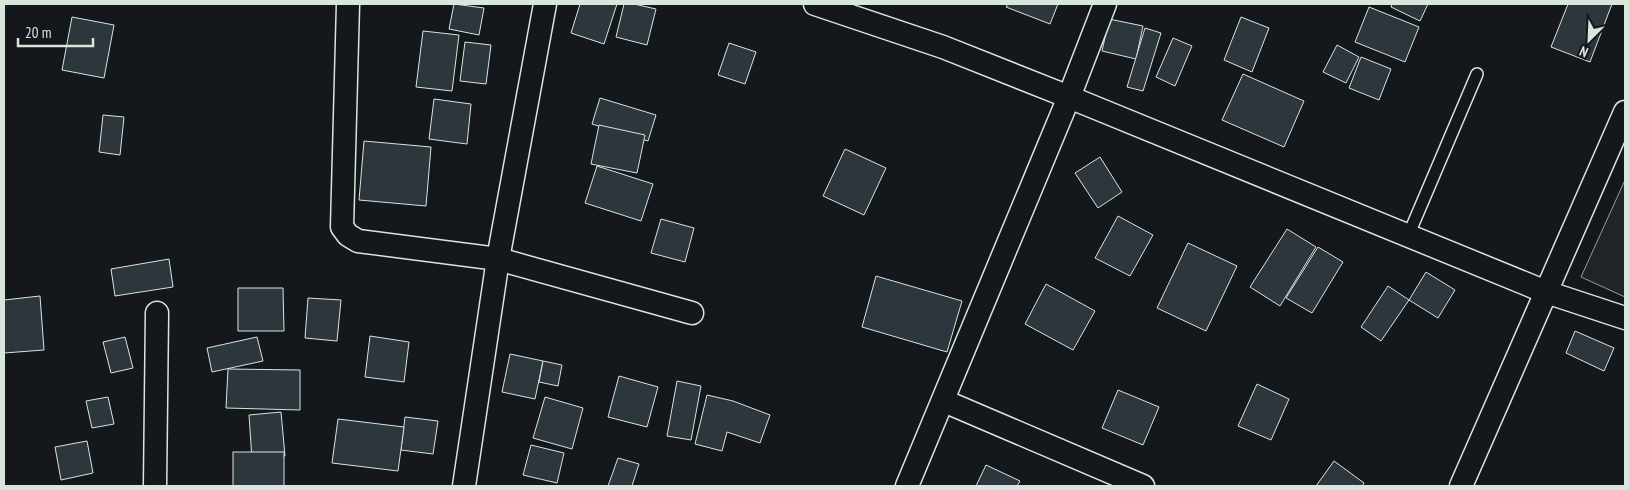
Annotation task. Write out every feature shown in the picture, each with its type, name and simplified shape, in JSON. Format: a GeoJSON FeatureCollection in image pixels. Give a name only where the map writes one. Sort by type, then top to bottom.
{"type":"FeatureCollection","features":[{"type":"Feature","properties":{"kind":"street"},"geometry":{"type":"LineString","coordinates":[[348,4],[342,227],[348,235],[358,241],[498,259],[692,313]]}},
{"type":"Feature","properties":{"kind":"street"},"geometry":{"type":"LineString","coordinates":[[464,486],[498,259],[545,4]]}},
{"type":"Feature","properties":{"kind":"street"},"geometry":{"type":"LineString","coordinates":[[815,4],[943,47],[1546,292],[1625,318]]}},
{"type":"Feature","properties":{"kind":"street"},"geometry":{"type":"LineString","coordinates":[[907,486],[1069,97],[1105,4]]}},
{"type":"Feature","properties":{"kind":"street"},"geometry":{"type":"LineString","coordinates":[[1461,486],[1625,112]]}},
{"type":"Feature","properties":{"kind":"street"},"geometry":{"type":"LineString","coordinates":[[155,486],[157,313]]}},
{"type":"Feature","properties":{"kind":"street"},"geometry":{"type":"LineString","coordinates":[[944,401],[1143,486]]}},
{"type":"Feature","properties":{"kind":"lane"},"geometry":{"type":"LineString","coordinates":[[1408,236],[1477,74]]}},
{"type":"Feature","properties":{"kind":"shaded area"},"geometry":{"type":"Polygon","coordinates":[[[1625,180],[1625,297],[1581,277],[1625,180]]]}},
{"type":"Feature","properties":{"kind":"building"},"geometry":{"type":"Polygon","coordinates":[[[454,4],[484,8],[479,35],[449,29],[454,4]]]}},
{"type":"Feature","properties":{"kind":"building"},"geometry":{"type":"Polygon","coordinates":[[[580,4],[617,4],[604,44],[571,33],[580,4]]]}},
{"type":"Feature","properties":{"kind":"building"},"geometry":{"type":"Polygon","coordinates":[[[624,4],[634,4],[656,9],[647,45],[616,37],[624,4]]]}},
{"type":"Feature","properties":{"kind":"building"},"geometry":{"type":"Polygon","coordinates":[[[1008,4],[1058,4],[1050,24],[1006,7],[1008,4]]]}},
{"type":"Feature","properties":{"kind":"building"},"geometry":{"type":"Polygon","coordinates":[[[1392,4],[1428,4],[1420,21],[1391,7],[1392,4]]]}},
{"type":"Feature","properties":{"kind":"building"},"geometry":{"type":"Polygon","coordinates":[[[1568,4],[1612,4],[1590,62],[1551,47],[1568,4]]]}},
{"type":"Feature","properties":{"kind":"building"},"geometry":{"type":"Polygon","coordinates":[[[1369,7],[1419,27],[1405,62],[1355,42],[1369,7]]]}},
{"type":"Feature","properties":{"kind":"building"},"geometry":{"type":"Polygon","coordinates":[[[72,17],[114,25],[104,78],[62,70],[72,17]]]}},
{"type":"Feature","properties":{"kind":"building"},"geometry":{"type":"Polygon","coordinates":[[[1241,17],[1269,28],[1252,72],[1224,60],[1241,17]]]}},
{"type":"Feature","properties":{"kind":"building"},"geometry":{"type":"Polygon","coordinates":[[[1109,19],[1143,26],[1136,59],[1102,51],[1109,19]]]}},
{"type":"Feature","properties":{"kind":"building"},"geometry":{"type":"Polygon","coordinates":[[[1145,28],[1161,33],[1143,91],[1127,87],[1145,28]]]}},
{"type":"Feature","properties":{"kind":"building"},"geometry":{"type":"Polygon","coordinates":[[[423,31],[459,35],[452,91],[416,87],[423,31]]]}},
{"type":"Feature","properties":{"kind":"building"},"geometry":{"type":"Polygon","coordinates":[[[1173,38],[1192,46],[1175,86],[1156,77],[1173,38]]]}},
{"type":"Feature","properties":{"kind":"building"},"geometry":{"type":"Polygon","coordinates":[[[465,42],[491,45],[486,84],[460,81],[465,42]]]}},
{"type":"Feature","properties":{"kind":"building"},"geometry":{"type":"Polygon","coordinates":[[[729,43],[756,52],[745,84],[718,75],[729,43]]]}},
{"type":"Feature","properties":{"kind":"building"},"geometry":{"type":"Polygon","coordinates":[[[1337,45],[1359,57],[1346,83],[1323,72],[1337,45]]]}},
{"type":"Feature","properties":{"kind":"building"},"geometry":{"type":"Polygon","coordinates":[[[1361,57],[1391,69],[1379,100],[1349,88],[1361,57]]]}},
{"type":"Feature","properties":{"kind":"building"},"geometry":{"type":"Polygon","coordinates":[[[1243,74],[1304,101],[1284,147],[1222,120],[1243,74]]]}},
{"type":"Feature","properties":{"kind":"building"},"geometry":{"type":"Polygon","coordinates":[[[600,98],[656,115],[648,141],[592,124],[600,98]]]}},
{"type":"Feature","properties":{"kind":"building"},"geometry":{"type":"Polygon","coordinates":[[[434,99],[471,104],[467,144],[429,139],[434,99]]]}},
{"type":"Feature","properties":{"kind":"building"},"geometry":{"type":"Polygon","coordinates":[[[103,115],[124,117],[120,155],[99,152],[103,115]]]}},
{"type":"Feature","properties":{"kind":"building"},"geometry":{"type":"Polygon","coordinates":[[[599,125],[645,135],[637,173],[591,164],[599,125]]]}},
{"type":"Feature","properties":{"kind":"building"},"geometry":{"type":"Polygon","coordinates":[[[364,141],[431,147],[426,206],[359,200],[364,141]]]}},
{"type":"Feature","properties":{"kind":"building"},"geometry":{"type":"Polygon","coordinates":[[[845,149],[886,168],[864,215],[823,196],[845,149]]]}},
{"type":"Feature","properties":{"kind":"building"},"geometry":{"type":"Polygon","coordinates":[[[1100,157],[1122,192],[1098,208],[1075,173],[1100,157]]]}},
{"type":"Feature","properties":{"kind":"building"},"geometry":{"type":"Polygon","coordinates":[[[597,166],[653,184],[641,221],[585,203],[597,166]]]}},
{"type":"Feature","properties":{"kind":"building"},"geometry":{"type":"Polygon","coordinates":[[[1118,216],[1153,235],[1130,276],[1095,258],[1118,216]]]}},
{"type":"Feature","properties":{"kind":"building"},"geometry":{"type":"Polygon","coordinates":[[[661,219],[694,228],[685,262],[651,253],[661,219]]]}},
{"type":"Feature","properties":{"kind":"building"},"geometry":{"type":"Polygon","coordinates":[[[1287,229],[1316,247],[1280,306],[1250,287],[1287,229]]]}},
{"type":"Feature","properties":{"kind":"building"},"geometry":{"type":"Polygon","coordinates":[[[1188,243],[1237,266],[1206,331],[1157,308],[1188,243]]]}},
{"type":"Feature","properties":{"kind":"building"},"geometry":{"type":"Polygon","coordinates":[[[1318,247],[1343,262],[1312,313],[1286,298],[1318,247]]]}},
{"type":"Feature","properties":{"kind":"building"},"geometry":{"type":"Polygon","coordinates":[[[169,259],[173,287],[115,296],[111,269],[169,259]]]}},
{"type":"Feature","properties":{"kind":"building"},"geometry":{"type":"Polygon","coordinates":[[[1426,272],[1455,290],[1438,318],[1409,300],[1426,272]]]}},
{"type":"Feature","properties":{"kind":"building"},"geometry":{"type":"Polygon","coordinates":[[[876,276],[962,301],[947,352],[862,327],[876,276]]]}},
{"type":"Feature","properties":{"kind":"building"},"geometry":{"type":"Polygon","coordinates":[[[1046,284],[1095,311],[1073,350],[1025,324],[1046,284]]]}},
{"type":"Feature","properties":{"kind":"building"},"geometry":{"type":"Polygon","coordinates":[[[1388,286],[1409,300],[1381,341],[1361,327],[1388,286]]]}},
{"type":"Feature","properties":{"kind":"building"},"geometry":{"type":"Polygon","coordinates":[[[238,288],[283,288],[284,331],[238,331],[238,288]]]}},
{"type":"Feature","properties":{"kind":"building"},"geometry":{"type":"Polygon","coordinates":[[[40,296],[44,350],[4,353],[4,300],[40,296]]]}},
{"type":"Feature","properties":{"kind":"building"},"geometry":{"type":"Polygon","coordinates":[[[308,298],[341,300],[337,341],[305,338],[308,298]]]}},
{"type":"Feature","properties":{"kind":"building"},"geometry":{"type":"Polygon","coordinates":[[[1575,331],[1614,348],[1604,371],[1566,353],[1575,331]]]}},
{"type":"Feature","properties":{"kind":"building"},"geometry":{"type":"Polygon","coordinates":[[[370,336],[409,342],[404,382],[365,377],[370,336]]]}},
{"type":"Feature","properties":{"kind":"building"},"geometry":{"type":"Polygon","coordinates":[[[125,337],[133,368],[111,373],[103,342],[125,337]]]}},
{"type":"Feature","properties":{"kind":"building"},"geometry":{"type":"Polygon","coordinates":[[[257,337],[263,361],[212,372],[207,348],[257,337]]]}},
{"type":"Feature","properties":{"kind":"building"},"geometry":{"type":"Polygon","coordinates":[[[510,354],[543,361],[535,399],[502,392],[510,354]]]}},
{"type":"Feature","properties":{"kind":"building"},"geometry":{"type":"Polygon","coordinates":[[[543,361],[562,365],[558,386],[539,382],[543,361]]]}},
{"type":"Feature","properties":{"kind":"building"},"geometry":{"type":"Polygon","coordinates":[[[228,369],[300,370],[300,410],[226,408],[228,369]]]}},
{"type":"Feature","properties":{"kind":"building"},"geometry":{"type":"Polygon","coordinates":[[[619,376],[658,387],[647,427],[608,417],[619,376]]]}},
{"type":"Feature","properties":{"kind":"building"},"geometry":{"type":"Polygon","coordinates":[[[677,381],[701,386],[691,440],[667,436],[677,381]]]}},
{"type":"Feature","properties":{"kind":"building"},"geometry":{"type":"Polygon","coordinates":[[[1257,384],[1289,399],[1271,440],[1238,426],[1257,384]]]}},
{"type":"Feature","properties":{"kind":"building"},"geometry":{"type":"Polygon","coordinates":[[[1118,390],[1159,407],[1143,445],[1102,428],[1118,390]]]}},
{"type":"Feature","properties":{"kind":"building"},"geometry":{"type":"Polygon","coordinates":[[[707,395],[733,401],[770,415],[760,443],[727,432],[722,451],[695,444],[707,395]]]}},
{"type":"Feature","properties":{"kind":"building"},"geometry":{"type":"Polygon","coordinates":[[[108,397],[114,424],[92,428],[86,401],[108,397]]]}},
{"type":"Feature","properties":{"kind":"building"},"geometry":{"type":"Polygon","coordinates":[[[545,397],[583,408],[572,449],[533,438],[545,397]]]}},
{"type":"Feature","properties":{"kind":"building"},"geometry":{"type":"Polygon","coordinates":[[[281,412],[285,456],[252,459],[249,415],[281,412]]]}},
{"type":"Feature","properties":{"kind":"building"},"geometry":{"type":"Polygon","coordinates":[[[405,417],[438,421],[433,454],[401,450],[405,417]]]}},
{"type":"Feature","properties":{"kind":"building"},"geometry":{"type":"Polygon","coordinates":[[[338,419],[404,427],[398,471],[332,463],[338,419]]]}},
{"type":"Feature","properties":{"kind":"building"},"geometry":{"type":"Polygon","coordinates":[[[87,441],[93,473],[61,480],[55,447],[87,441]]]}},
{"type":"Feature","properties":{"kind":"building"},"geometry":{"type":"Polygon","coordinates":[[[531,445],[564,453],[557,483],[523,475],[531,445]]]}},
{"type":"Feature","properties":{"kind":"building"},"geometry":{"type":"Polygon","coordinates":[[[233,452],[284,452],[284,486],[233,486],[233,452]]]}},
{"type":"Feature","properties":{"kind":"building"},"geometry":{"type":"Polygon","coordinates":[[[618,458],[639,464],[632,486],[608,486],[618,458]]]}},
{"type":"Feature","properties":{"kind":"building"},"geometry":{"type":"Polygon","coordinates":[[[1334,461],[1364,483],[1362,486],[1316,486],[1334,461]]]}},
{"type":"Feature","properties":{"kind":"building"},"geometry":{"type":"Polygon","coordinates":[[[986,465],[1020,481],[1017,486],[976,486],[986,465]]]}}]}
